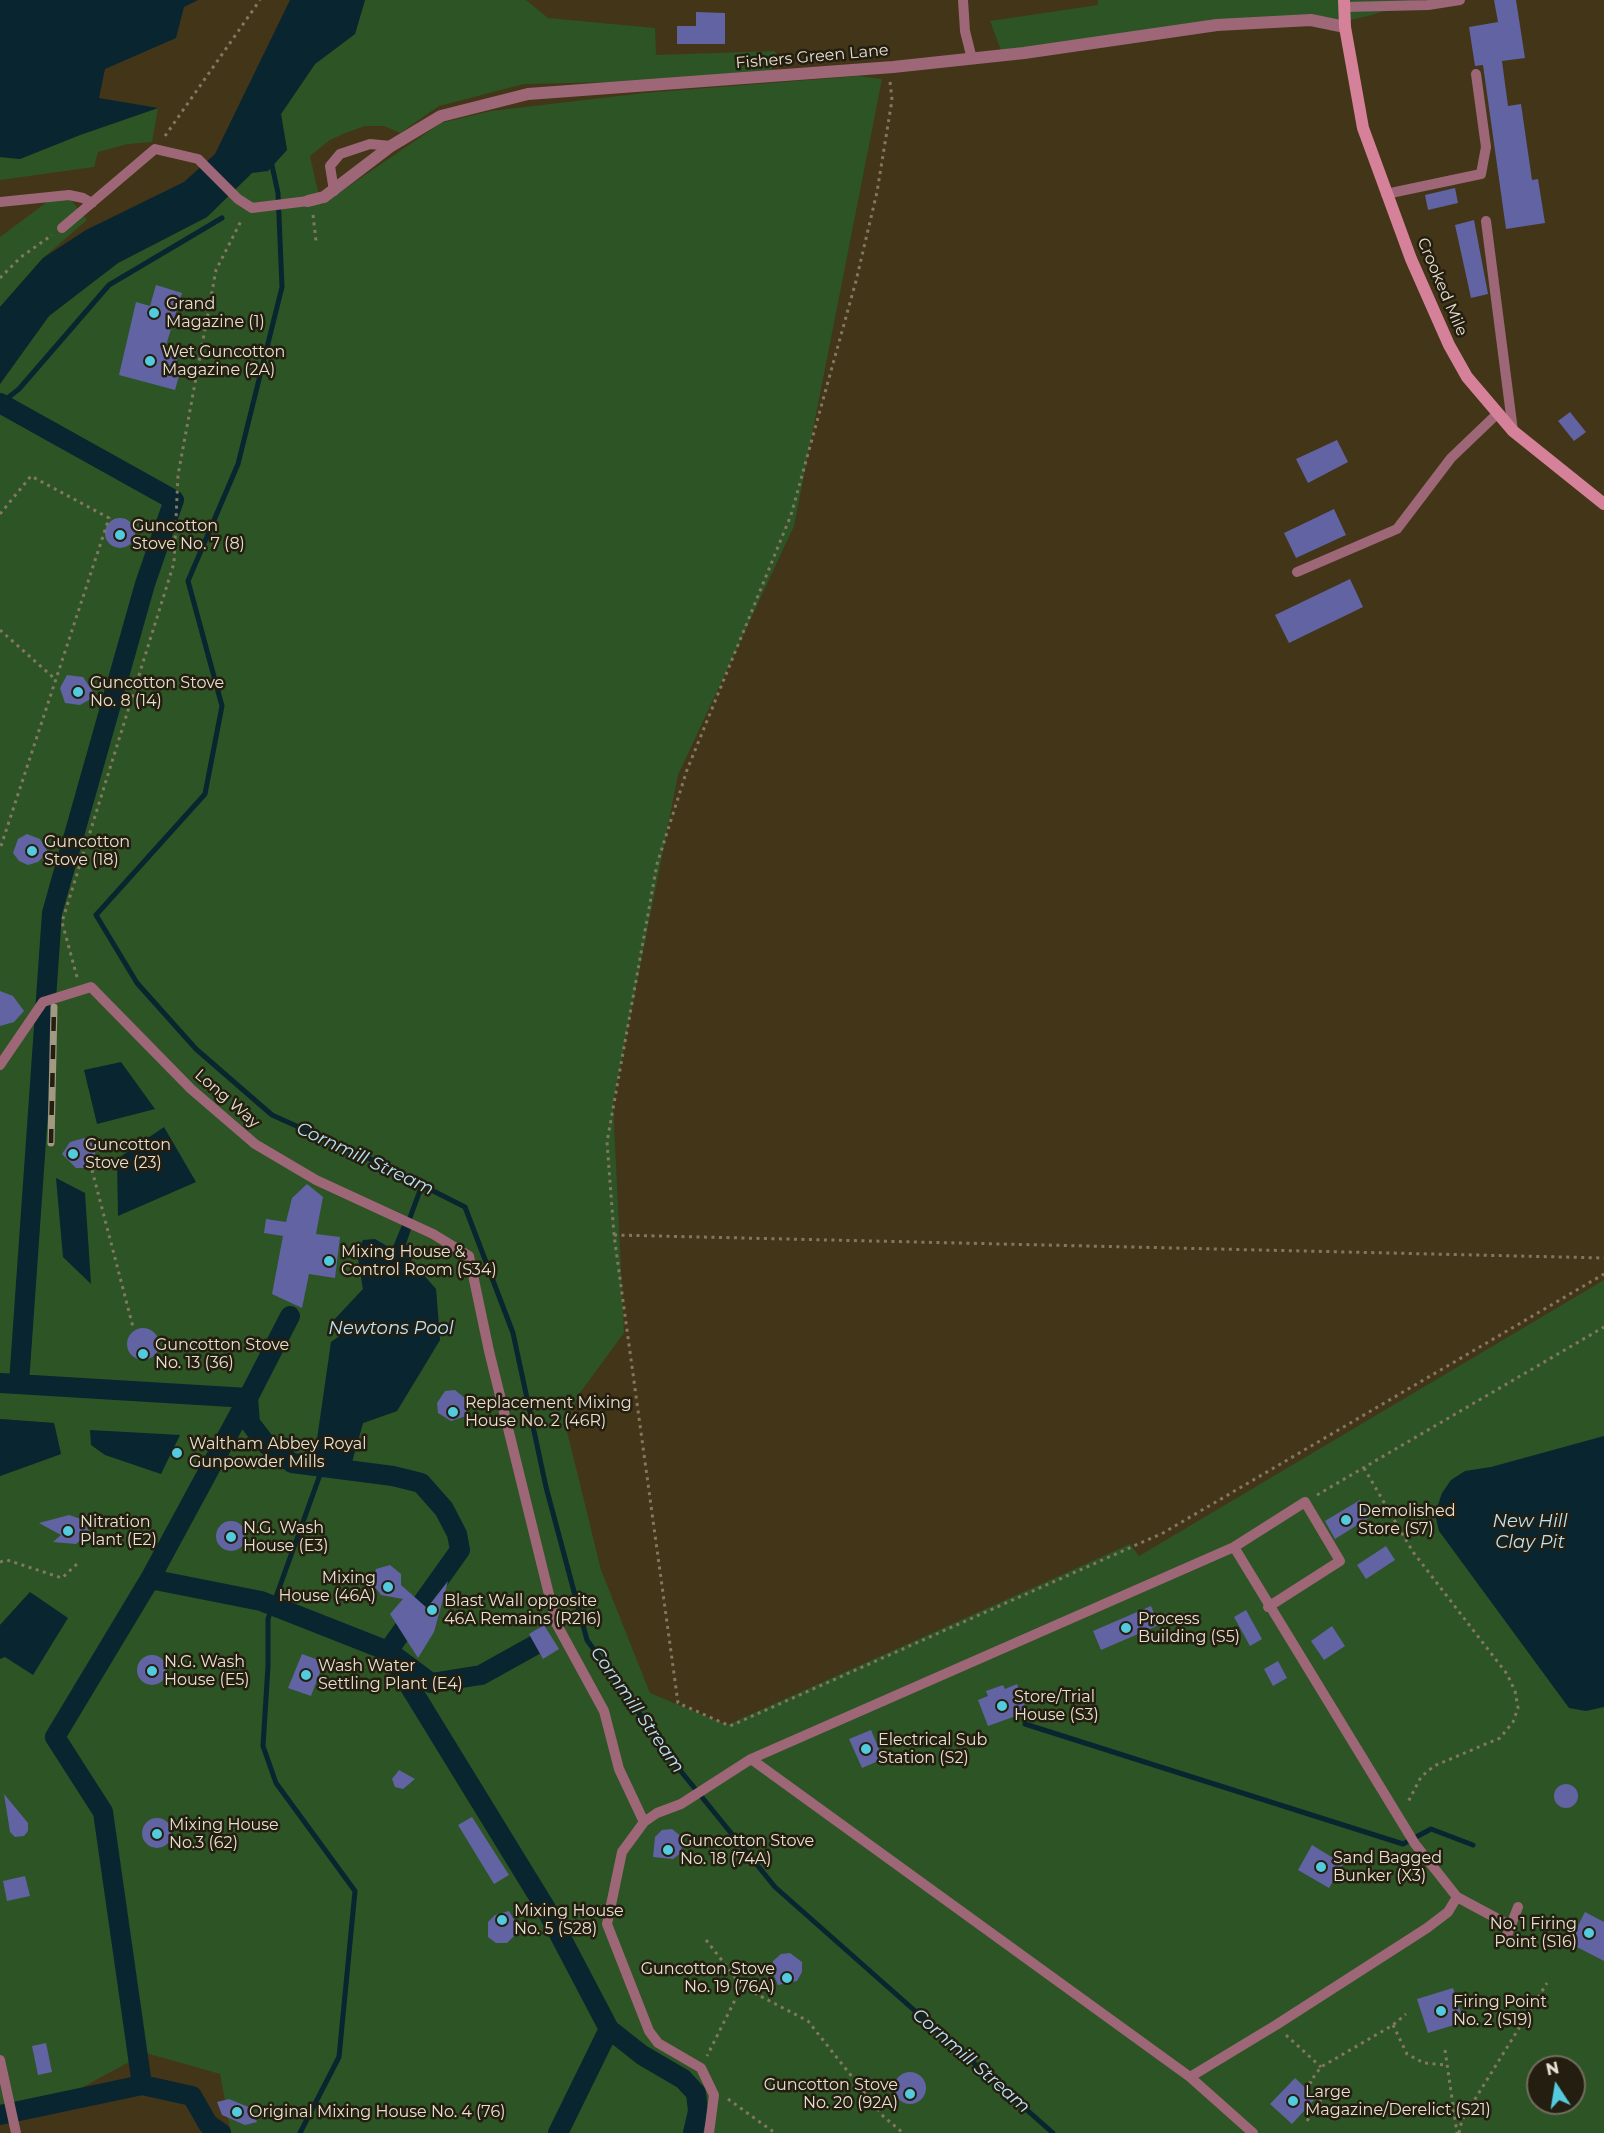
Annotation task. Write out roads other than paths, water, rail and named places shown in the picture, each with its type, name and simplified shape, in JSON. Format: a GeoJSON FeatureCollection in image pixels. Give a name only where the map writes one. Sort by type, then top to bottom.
{"type":"FeatureCollection","features":[{"type":"Feature","properties":{"kind":"main road","name":"Crooked Mile"},"geometry":{"type":"LineString","coordinates":[[1345,4],[1345,27],[1363,128],[1386,194],[1429,302],[1449,345],[1467,377],[1513,431],[1604,504]]}},
{"type":"Feature","properties":{"kind":"street","name":"Fishers Green Lane"},"geometry":{"type":"LineString","coordinates":[[310,201],[334,191],[391,147],[441,116],[528,94],[681,85],[887,68],[972,59],[1217,25],[1311,20],[1345,27]]}},
{"type":"Feature","properties":{"kind":"lane"},"geometry":{"type":"LineString","coordinates":[[963,0],[972,59]]}},
{"type":"Feature","properties":{"kind":"lane"},"geometry":{"type":"LineString","coordinates":[[1345,4],[1428,5],[1460,0]]}},
{"type":"Feature","properties":{"kind":"lane"},"geometry":{"type":"LineString","coordinates":[[1386,194],[1481,174],[1486,147],[1476,74]]}},
{"type":"Feature","properties":{"kind":"lane"},"geometry":{"type":"LineString","coordinates":[[334,191],[330,166],[340,154],[369,144],[391,147]]}},
{"type":"Feature","properties":{"kind":"lane"},"geometry":{"type":"LineString","coordinates":[[62,228],[155,149],[198,159],[244,204],[252,208],[310,201]]}},
{"type":"Feature","properties":{"kind":"lane"},"geometry":{"type":"LineString","coordinates":[[0,202],[69,195],[92,203]]}},
{"type":"Feature","properties":{"kind":"lane"},"geometry":{"type":"LineString","coordinates":[[1486,221],[1513,431]]}},
{"type":"Feature","properties":{"kind":"lane"},"geometry":{"type":"LineString","coordinates":[[1297,572],[1397,529],[1451,458],[1497,414]]}},
{"type":"Feature","properties":{"kind":"lane","name":"Long Way"},"geometry":{"type":"LineString","coordinates":[[0,1065],[48,1000],[81,988],[91,987],[190,1089],[255,1144],[316,1180],[415,1228],[433,1234],[469,1256],[489,1351],[556,1623],[604,1711],[619,1768],[644,1822]]}},
{"type":"Feature","properties":{"kind":"lane"},"geometry":{"type":"LineString","coordinates":[[709,2133],[714,2096],[700,2068],[658,2043],[650,2031],[607,1924],[619,1860],[644,1822],[751,1759],[1234,1547],[1305,1502],[1340,1561],[1268,1607]]}},
{"type":"Feature","properties":{"kind":"lane"},"geometry":{"type":"LineString","coordinates":[[1234,1547],[1268,1607],[1412,1839],[1456,1897],[1511,1926]]}},
{"type":"Feature","properties":{"kind":"lane"},"geometry":{"type":"LineString","coordinates":[[751,1759],[1190,2077],[1253,2133]]}},
{"type":"Feature","properties":{"kind":"lane"},"geometry":{"type":"LineString","coordinates":[[1190,2077],[1276,2025],[1426,1928],[1448,1912],[1456,1897]]}},
{"type":"Feature","properties":{"kind":"lane"},"geometry":{"type":"LineString","coordinates":[[1506,1938],[1518,1906]]}},
{"type":"Feature","properties":{"kind":"lane"},"geometry":{"type":"LineString","coordinates":[[0,2060],[16,2133]]}},
{"type":"Feature","properties":{"kind":"water"},"geometry":{"type":"Polygon","coordinates":[[[0,0],[198,0],[184,7],[176,38],[105,69],[99,98],[158,108],[20,159],[0,157],[0,0]]]}},
{"type":"Feature","properties":{"kind":"water"},"geometry":{"type":"Polygon","coordinates":[[[290,0],[365,0],[355,34],[315,64],[281,114],[287,150],[268,171],[252,173],[207,217],[118,263],[49,316],[0,384],[0,307],[43,258],[86,230],[184,182],[215,154],[290,0]]]}},
{"type":"Feature","properties":{"kind":"water"},"geometry":{"type":"Polygon","coordinates":[[[121,1062],[155,1109],[97,1124],[84,1070],[121,1062]]]}},
{"type":"Feature","properties":{"kind":"water"},"geometry":{"type":"Polygon","coordinates":[[[164,1127],[196,1182],[118,1216],[117,1159],[164,1127]]]}},
{"type":"Feature","properties":{"kind":"water"},"geometry":{"type":"Polygon","coordinates":[[[56,1178],[85,1193],[91,1284],[63,1257],[56,1178]]]}},
{"type":"Feature","properties":{"kind":"water","name":"Newtons Pool"},"geometry":{"type":"Polygon","coordinates":[[[402,1225],[411,1229],[406,1244],[412,1262],[436,1289],[440,1340],[397,1411],[363,1423],[350,1469],[314,1460],[331,1342],[344,1333],[334,1320],[363,1289],[357,1252],[363,1240],[375,1239],[392,1249],[402,1225]]]}},
{"type":"Feature","properties":{"kind":"water"},"geometry":{"type":"Polygon","coordinates":[[[0,1419],[54,1423],[61,1454],[0,1476],[0,1419]]]}},
{"type":"Feature","properties":{"kind":"water"},"geometry":{"type":"Polygon","coordinates":[[[90,1430],[180,1435],[161,1474],[105,1455],[91,1445],[90,1430]]]}},
{"type":"Feature","properties":{"kind":"water","name":"New Hill Clay Pit"},"geometry":{"type":"Polygon","coordinates":[[[1604,1436],[1604,1707],[1586,1711],[1569,1708],[1439,1531],[1435,1514],[1442,1493],[1451,1480],[1465,1471],[1491,1467],[1604,1436]]]}},
{"type":"Feature","properties":{"kind":"water"},"geometry":{"type":"Polygon","coordinates":[[[30,1592],[68,1618],[33,1675],[5,1657],[0,1659],[0,1625],[30,1592]]]}},
{"type":"Feature","properties":{"kind":"waterway","name":"Cornmill Stream"},"geometry":{"type":"LineString","coordinates":[[271,161],[278,193],[282,287],[238,464],[188,581],[222,706],[205,794],[96,915],[137,983],[196,1049],[272,1115],[370,1159],[465,1207],[513,1333],[546,1487],[587,1640],[679,1769],[775,1887],[1053,2133]]}},
{"type":"Feature","properties":{"kind":"waterway"},"geometry":{"type":"LineString","coordinates":[[0,404],[19,389],[109,285],[222,218]]}},
{"type":"Feature","properties":{"kind":"waterway"},"geometry":{"type":"LineString","coordinates":[[0,403],[174,500],[145,584],[52,913],[19,1383]]}},
{"type":"Feature","properties":{"kind":"waterway"},"geometry":{"type":"LineString","coordinates":[[408,1223],[422,1185]]}},
{"type":"Feature","properties":{"kind":"waterway"},"geometry":{"type":"LineString","coordinates":[[0,1383],[248,1398],[290,1316]]}},
{"type":"Feature","properties":{"kind":"waterway"},"geometry":{"type":"LineString","coordinates":[[150,1579],[261,1601],[388,1651],[460,1550],[457,1534],[444,1509],[421,1483],[393,1476],[292,1463],[267,1445],[250,1423],[248,1398]]}},
{"type":"Feature","properties":{"kind":"waterway"},"geometry":{"type":"LineString","coordinates":[[221,2133],[208,2124],[192,2096],[142,2085],[103,1812],[55,1737],[150,1579],[248,1398]]}},
{"type":"Feature","properties":{"kind":"waterway"},"geometry":{"type":"LineString","coordinates":[[300,2133],[339,2057],[355,1891],[276,1783],[263,1746],[268,1666],[268,1619],[326,1458]]}},
{"type":"Feature","properties":{"kind":"waterway"},"geometry":{"type":"LineString","coordinates":[[535,1645],[481,1675],[431,1683],[388,1651],[545,1907],[609,2029],[558,2133]]}},
{"type":"Feature","properties":{"kind":"waterway"},"geometry":{"type":"LineString","coordinates":[[1025,1724],[1403,1844],[1431,1829],[1473,1845]]}},
{"type":"Feature","properties":{"kind":"waterway"},"geometry":{"type":"LineString","coordinates":[[609,2029],[642,2055],[683,2079],[696,2093],[698,2111],[693,2133]]}},
{"type":"Feature","properties":{"kind":"waterway"},"geometry":{"type":"LineString","coordinates":[[0,2115],[142,2085]]}},
{"type":"Feature","properties":{"kind":"railway"},"geometry":{"type":"LineString","coordinates":[[51,1143],[54,1007]]}},
{"type":"Feature","properties":{"kind":"place","name":"Grand Magazine (1)"},"geometry":{"type":"Point","coordinates":[154,313]}},
{"type":"Feature","properties":{"kind":"place","name":"Wet Guncotton Magazine (2A)"},"geometry":{"type":"Point","coordinates":[150,361]}},
{"type":"Feature","properties":{"kind":"place","name":"Guncotton Stove No. 7 (8)"},"geometry":{"type":"Point","coordinates":[120,535]}},
{"type":"Feature","properties":{"kind":"place","name":"Guncotton Stove No. 8 (14)"},"geometry":{"type":"Point","coordinates":[78,692]}},
{"type":"Feature","properties":{"kind":"place","name":"Guncotton Stove (18)"},"geometry":{"type":"Point","coordinates":[32,851]}},
{"type":"Feature","properties":{"kind":"place","name":"Guncotton Stove (23)"},"geometry":{"type":"Point","coordinates":[73,1154]}},
{"type":"Feature","properties":{"kind":"place","name":"Mixing House & Control Room (S34)"},"geometry":{"type":"Point","coordinates":[329,1261]}},
{"type":"Feature","properties":{"kind":"place","name":"Guncotton Stove No. 13 (36)"},"geometry":{"type":"Point","coordinates":[143,1354]}},
{"type":"Feature","properties":{"kind":"place","name":"Replacement Mixing House No. 2 (46R)"},"geometry":{"type":"Point","coordinates":[453,1412]}},
{"type":"Feature","properties":{"kind":"place","name":"Waltham Abbey Royal Gunpowder Mills"},"geometry":{"type":"Point","coordinates":[177,1453]}},
{"type":"Feature","properties":{"kind":"place","name":"Demolished Store (S7)"},"geometry":{"type":"Point","coordinates":[1346,1520]}},
{"type":"Feature","properties":{"kind":"place","name":"Nitration Plant (E2)"},"geometry":{"type":"Point","coordinates":[68,1531]}},
{"type":"Feature","properties":{"kind":"place","name":"N.G. Wash House (E3)"},"geometry":{"type":"Point","coordinates":[231,1537]}},
{"type":"Feature","properties":{"kind":"place","name":"Mixing House (46A)"},"geometry":{"type":"Point","coordinates":[388,1587]}},
{"type":"Feature","properties":{"kind":"place","name":"Blast Wall opposite 46A Remains (R216)"},"geometry":{"type":"Point","coordinates":[432,1610]}},
{"type":"Feature","properties":{"kind":"place","name":"Process Building (S5)"},"geometry":{"type":"Point","coordinates":[1126,1628]}},
{"type":"Feature","properties":{"kind":"place","name":"N.G. Wash House (E5)"},"geometry":{"type":"Point","coordinates":[152,1671]}},
{"type":"Feature","properties":{"kind":"place","name":"Wash Water Settling Plant (E4)"},"geometry":{"type":"Point","coordinates":[306,1675]}},
{"type":"Feature","properties":{"kind":"place","name":"Store/Trial House (S3)"},"geometry":{"type":"Point","coordinates":[1002,1706]}},
{"type":"Feature","properties":{"kind":"place","name":"Electrical Sub Station (S2)"},"geometry":{"type":"Point","coordinates":[866,1749]}},
{"type":"Feature","properties":{"kind":"place","name":"Mixing House No.3 (62)"},"geometry":{"type":"Point","coordinates":[157,1834]}},
{"type":"Feature","properties":{"kind":"place","name":"Guncotton Stove No. 18 (74A)"},"geometry":{"type":"Point","coordinates":[668,1850]}},
{"type":"Feature","properties":{"kind":"place","name":"Sand Bagged Bunker (X3)"},"geometry":{"type":"Point","coordinates":[1321,1867]}},
{"type":"Feature","properties":{"kind":"place","name":"Mixing House No. 5 (S28)"},"geometry":{"type":"Point","coordinates":[502,1920]}},
{"type":"Feature","properties":{"kind":"place","name":"No. 1 Firing Point (S16)"},"geometry":{"type":"Point","coordinates":[1589,1933]}},
{"type":"Feature","properties":{"kind":"place","name":"Guncotton Stove No. 19 (76A)"},"geometry":{"type":"Point","coordinates":[787,1978]}},
{"type":"Feature","properties":{"kind":"place","name":"Firing Point No. 2 (S19)"},"geometry":{"type":"Point","coordinates":[1441,2011]}},
{"type":"Feature","properties":{"kind":"place","name":"Guncotton Stove No. 20 (92A)"},"geometry":{"type":"Point","coordinates":[910,2094]}},
{"type":"Feature","properties":{"kind":"place","name":"Large Magazine/Derelict (S21)"},"geometry":{"type":"Point","coordinates":[1293,2101]}},
{"type":"Feature","properties":{"kind":"place","name":"Original Mixing House No. 4 (76)"},"geometry":{"type":"Point","coordinates":[237,2112]}}]}
